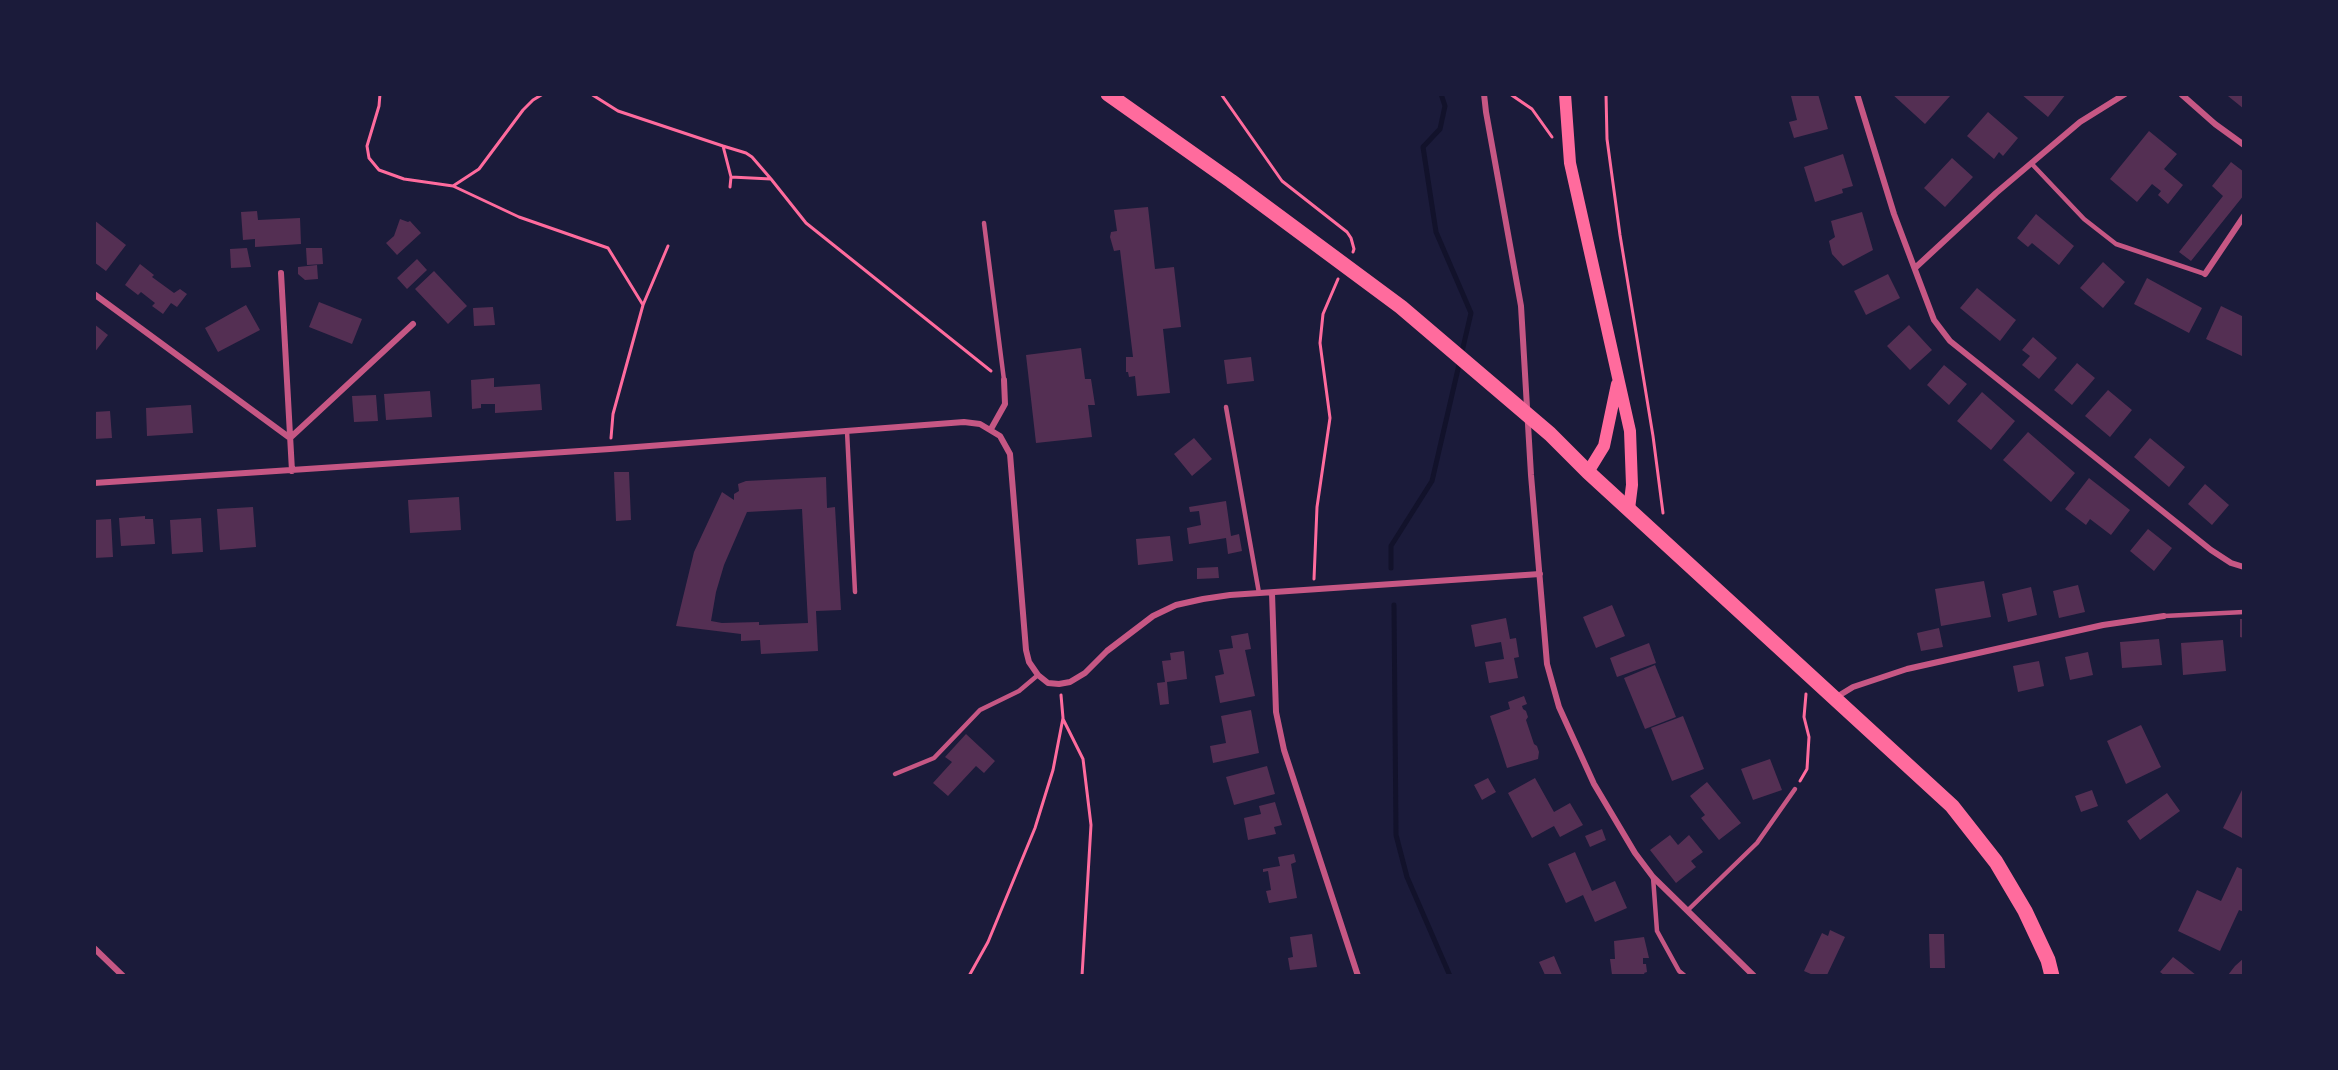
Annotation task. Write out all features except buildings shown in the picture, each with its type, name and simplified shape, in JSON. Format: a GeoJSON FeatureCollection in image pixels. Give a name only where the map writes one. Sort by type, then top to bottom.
{"type":"FeatureCollection","features":[{"type":"Feature","properties":{"kind":"main road"},"geometry":{"type":"LineString","coordinates":[[1108,94],[1401,307],[1550,434],[1588,472],[1747,615],[1834,699],[1952,806],[1986,849],[2025,911],[2048,960],[2052,975]]}},
{"type":"Feature","properties":{"kind":"main road"},"geometry":{"type":"LineString","coordinates":[[1565,94],[1570,163],[1630,431],[1632,485],[1629,508]]}},
{"type":"Feature","properties":{"kind":"main road"},"geometry":{"type":"LineString","coordinates":[[1588,472],[1604,446],[1617,380]]}},
{"type":"Feature","properties":{"kind":"street"},"geometry":{"type":"LineString","coordinates":[[1484,94],[1485,112],[1521,306],[1547,664],[1559,707],[1594,784],[1635,853],[1653,877],[1754,975]]}},
{"type":"Feature","properties":{"kind":"street"},"geometry":{"type":"LineString","coordinates":[[1857,94],[1894,214],[1934,320],[1950,340],[2211,550],[2231,563],[2244,567]]}},
{"type":"Feature","properties":{"kind":"street"},"geometry":{"type":"LineString","coordinates":[[1915,268],[2080,122],[2125,94]]}},
{"type":"Feature","properties":{"kind":"street"},"geometry":{"type":"LineString","coordinates":[[2181,94],[2215,124],[2244,145]]}},
{"type":"Feature","properties":{"kind":"street"},"geometry":{"type":"LineString","coordinates":[[2205,274],[2244,216]]}},
{"type":"Feature","properties":{"kind":"street"},"geometry":{"type":"LineString","coordinates":[[281,273],[292,471]]}},
{"type":"Feature","properties":{"kind":"street"},"geometry":{"type":"LineString","coordinates":[[94,294],[290,438]]}},
{"type":"Feature","properties":{"kind":"street"},"geometry":{"type":"LineString","coordinates":[[290,438],[413,324]]}},
{"type":"Feature","properties":{"kind":"street"},"geometry":{"type":"LineString","coordinates":[[992,429],[1005,404],[1004,380]]}},
{"type":"Feature","properties":{"kind":"street"},"geometry":{"type":"LineString","coordinates":[[94,483],[610,449],[964,422],[980,424],[992,429],[1000,436],[1010,454],[1026,650],[1029,662],[1038,675],[1048,683],[1059,684],[1070,682],[1085,673],[1133,630],[1176,605],[1203,599],[1259,594],[1540,574]]}},
{"type":"Feature","properties":{"kind":"street"},"geometry":{"type":"LineString","coordinates":[[1272,593],[1275,712],[1284,750],[1358,975]]}},
{"type":"Feature","properties":{"kind":"street"},"geometry":{"type":"LineString","coordinates":[[1834,699],[1853,687],[1907,669],[2103,625],[2164,616]]}},
{"type":"Feature","properties":{"kind":"street"},"geometry":{"type":"LineString","coordinates":[[94,948],[123,975]]}},
{"type":"Feature","properties":{"kind":"lane"},"geometry":{"type":"LineString","coordinates":[[2031,163],[2084,219],[2116,244],[2205,274]]}},
{"type":"Feature","properties":{"kind":"lane"},"geometry":{"type":"LineString","coordinates":[[984,223],[1004,380]]}},
{"type":"Feature","properties":{"kind":"lane"},"geometry":{"type":"LineString","coordinates":[[1226,407],[1259,594]]}},
{"type":"Feature","properties":{"kind":"lane"},"geometry":{"type":"LineString","coordinates":[[847,431],[855,592]]}},
{"type":"Feature","properties":{"kind":"lane"},"geometry":{"type":"LineString","coordinates":[[2164,616],[2244,612]]}},
{"type":"Feature","properties":{"kind":"lane"},"geometry":{"type":"LineString","coordinates":[[895,774],[934,758],[980,710],[1019,691],[1038,675]]}},
{"type":"Feature","properties":{"kind":"lane"},"geometry":{"type":"LineString","coordinates":[[1688,910],[1757,843],[1796,789]]}},
{"type":"Feature","properties":{"kind":"lane"},"geometry":{"type":"LineString","coordinates":[[1653,877],[1657,931],[1679,971],[1685,975]]}},
{"type":"Feature","properties":{"kind":"path"},"geometry":{"type":"LineString","coordinates":[[380,94],[379,106],[367,146],[373,165],[389,175],[404,179],[453,186],[519,217],[608,248],[643,305]]}},
{"type":"Feature","properties":{"kind":"path"},"geometry":{"type":"LineString","coordinates":[[453,186],[479,169],[523,110],[543,94]]}},
{"type":"Feature","properties":{"kind":"path"},"geometry":{"type":"LineString","coordinates":[[591,94],[618,111],[746,153],[752,157],[798,214],[822,236],[987,369],[1004,380]]}},
{"type":"Feature","properties":{"kind":"path"},"geometry":{"type":"LineString","coordinates":[[1221,94],[1282,182],[1351,238],[1354,249],[1349,258]]}},
{"type":"Feature","properties":{"kind":"path"},"geometry":{"type":"LineString","coordinates":[[1510,94],[1532,109],[1570,163]]}},
{"type":"Feature","properties":{"kind":"path"},"geometry":{"type":"LineString","coordinates":[[1606,94],[1607,139],[1620,235],[1653,436],[1663,513]]}},
{"type":"Feature","properties":{"kind":"path"},"geometry":{"type":"LineString","coordinates":[[723,146],[731,177],[730,187]]}},
{"type":"Feature","properties":{"kind":"path"},"geometry":{"type":"LineString","coordinates":[[731,177],[771,179]]}},
{"type":"Feature","properties":{"kind":"path"},"geometry":{"type":"LineString","coordinates":[[610,449],[613,414],[643,305],[668,246]]}},
{"type":"Feature","properties":{"kind":"path"},"geometry":{"type":"LineString","coordinates":[[1314,590],[1317,507],[1330,418],[1320,343],[1323,314],[1339,278]]}},
{"type":"Feature","properties":{"kind":"path"},"geometry":{"type":"LineString","coordinates":[[1796,789],[1807,770],[1809,737],[1804,717],[1805,696],[1813,679]]}},
{"type":"Feature","properties":{"kind":"path"},"geometry":{"type":"LineString","coordinates":[[969,975],[988,942],[1035,828],[1053,770],[1063,718],[1059,684]]}},
{"type":"Feature","properties":{"kind":"path"},"geometry":{"type":"LineString","coordinates":[[1063,718],[1083,759],[1091,825],[1082,975]]}},
{"type":"Feature","properties":{"kind":"waterway"},"geometry":{"type":"LineString","coordinates":[[1391,568],[1391,546],[1432,481],[1471,313],[1436,232],[1423,147],[1440,129],[1445,106],[1441,94]]}},
{"type":"Feature","properties":{"kind":"waterway"},"geometry":{"type":"LineString","coordinates":[[1394,605],[1396,835],[1407,877],[1450,976]]}}]}
